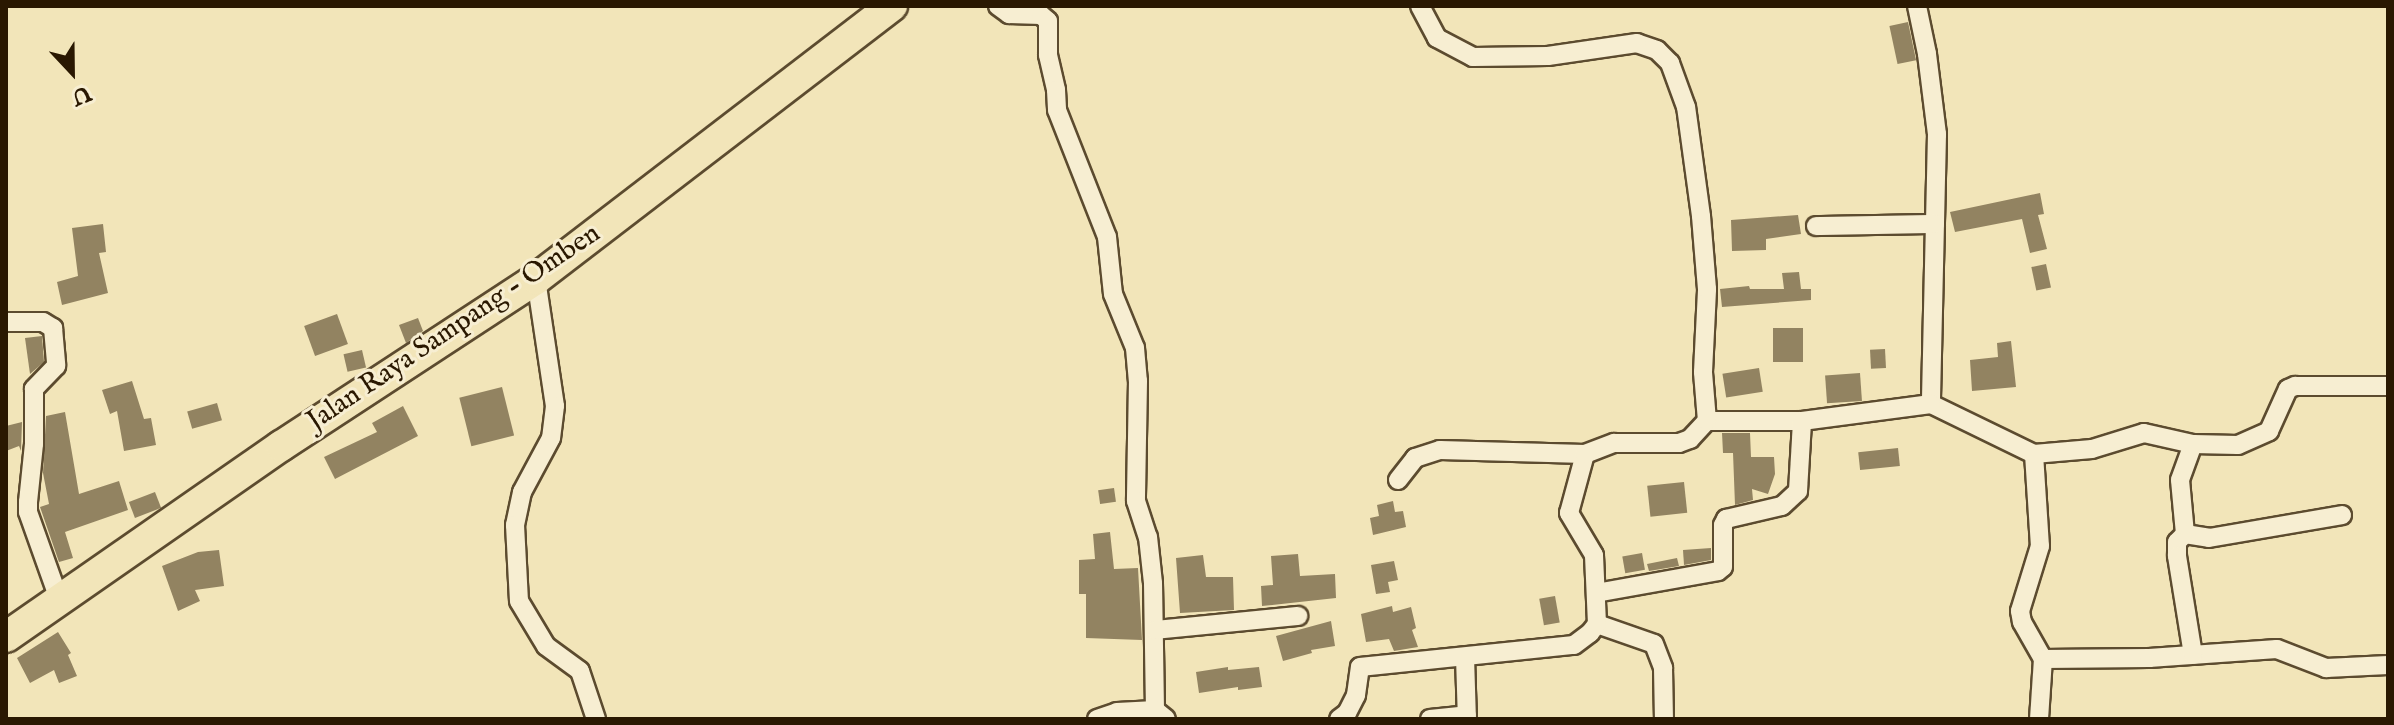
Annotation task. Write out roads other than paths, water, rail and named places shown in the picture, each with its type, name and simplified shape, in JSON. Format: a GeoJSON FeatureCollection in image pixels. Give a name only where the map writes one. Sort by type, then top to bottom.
{"type":"FeatureCollection","features":[{"type":"Feature","properties":{"kind":"main road","name":"Jalan Raya Sampang - Omben"},"geometry":{"type":"LineString","coordinates":[[6,637],[281,446],[536,279],[892,6]]}},
{"type":"Feature","properties":{"kind":"street"},"geometry":{"type":"LineString","coordinates":[[998,6],[1009,14],[1041,15],[1048,21],[1048,55],[1057,110],[1107,237],[1113,294],[1137,358],[1136,501],[1148,537],[1160,714],[1117,712],[1097,719]]}},
{"type":"Feature","properties":{"kind":"street"},"geometry":{"type":"LineString","coordinates":[[1420,6],[1437,38],[1473,57],[1548,56],[1637,43],[1657,50],[1670,63],[1686,107],[1701,216],[1707,289],[1703,372],[1707,421]]}},
{"type":"Feature","properties":{"kind":"street"},"geometry":{"type":"LineString","coordinates":[[1917,6],[1927,54],[1937,134],[1931,404]]}},
{"type":"Feature","properties":{"kind":"street"},"geometry":{"type":"LineString","coordinates":[[1816,226],[1935,224]]}},
{"type":"Feature","properties":{"kind":"street"},"geometry":{"type":"LineString","coordinates":[[536,279],[555,406],[551,438],[522,492],[515,525],[519,601],[546,646],[580,671],[596,719]]}},
{"type":"Feature","properties":{"kind":"street"},"geometry":{"type":"LineString","coordinates":[[6,322],[43,322],[53,328],[56,366],[34,389],[28,512],[59,599]]}},
{"type":"Feature","properties":{"kind":"street"},"geometry":{"type":"LineString","coordinates":[[1398,480],[1415,458],[1440,450],[1585,454],[1614,443],[1679,443],[1690,439],[1707,421],[1802,421],[1931,404],[2034,454],[2092,449],[2144,433],[2193,444],[2238,445],[2269,431],[2288,389],[2295,386],[2388,386]]}},
{"type":"Feature","properties":{"kind":"street"},"geometry":{"type":"LineString","coordinates":[[1596,593],[1718,571],[1725,561],[1723,525],[1726,519],[1782,506],[1798,491],[1802,421]]}},
{"type":"Feature","properties":{"kind":"street"},"geometry":{"type":"LineString","coordinates":[[2185,534],[2180,480],[2193,444]]}},
{"type":"Feature","properties":{"kind":"street"},"geometry":{"type":"LineString","coordinates":[[1348,717],[1356,695],[1360,667],[1574,645],[1597,624],[1594,555],[1569,513],[1585,454]]}},
{"type":"Feature","properties":{"kind":"street"},"geometry":{"type":"LineString","coordinates":[[2034,454],[2040,546],[2020,611],[2022,622],[2043,659],[2039,719]]}},
{"type":"Feature","properties":{"kind":"street"},"geometry":{"type":"LineString","coordinates":[[2185,534],[2209,538],[2342,515]]}},
{"type":"Feature","properties":{"kind":"street"},"geometry":{"type":"LineString","coordinates":[[2185,534],[2177,542],[2177,556],[2193,655]]}},
{"type":"Feature","properties":{"kind":"street"},"geometry":{"type":"LineString","coordinates":[[1155,630],[1298,616]]}},
{"type":"Feature","properties":{"kind":"street"},"geometry":{"type":"LineString","coordinates":[[1597,624],[1654,644],[1663,668],[1664,719]]}},
{"type":"Feature","properties":{"kind":"street"},"geometry":{"type":"LineString","coordinates":[[2043,659],[2193,655],[2277,649],[2326,668],[2388,665]]}},
{"type":"Feature","properties":{"kind":"street"},"geometry":{"type":"LineString","coordinates":[[1430,719],[1467,717],[1465,657]]}}]}
